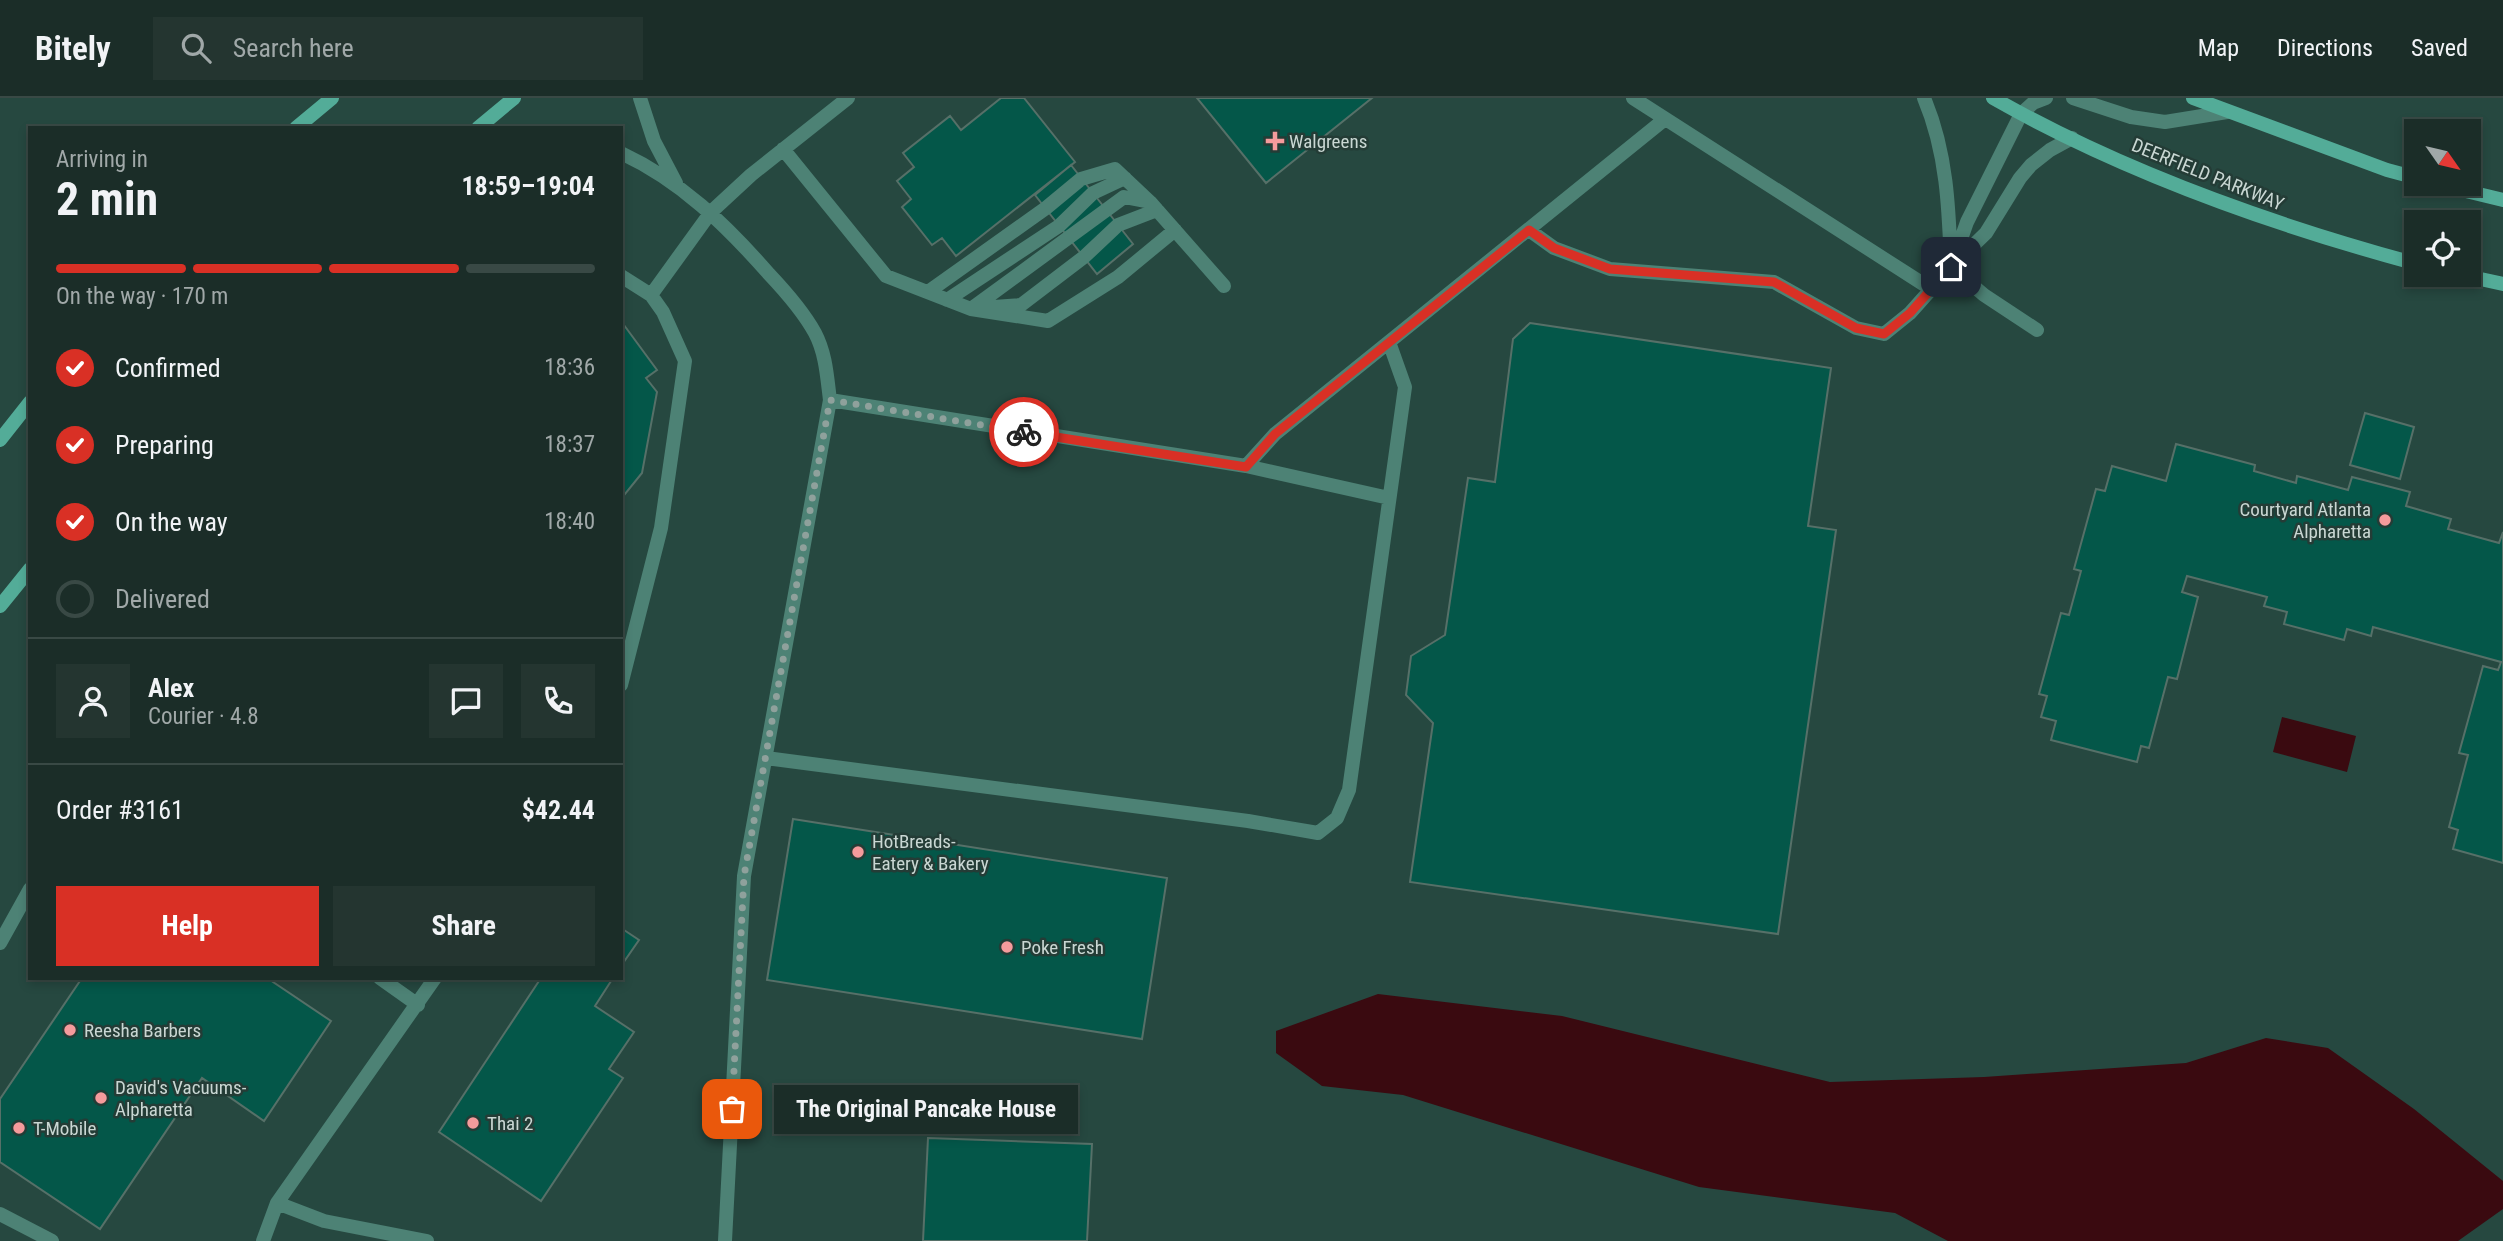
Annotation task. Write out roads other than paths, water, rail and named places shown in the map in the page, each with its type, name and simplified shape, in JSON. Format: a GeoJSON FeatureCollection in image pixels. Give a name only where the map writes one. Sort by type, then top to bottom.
{"type":"FeatureCollection","features":[{"type":"Feature","properties":{"kind":"main road"},"geometry":{"type":"LineString","coordinates":[[298,126],[332,98]]}},
{"type":"Feature","properties":{"kind":"main road"},"geometry":{"type":"LineString","coordinates":[[480,126],[514,98]]}},
{"type":"Feature","properties":{"kind":"main road","name":"DEERFIELD PARKWAY"},"geometry":{"type":"LineString","coordinates":[[1993,98],[2072,138],[2191,190],[2290,227],[2404,260]]}},
{"type":"Feature","properties":{"kind":"main road"},"geometry":{"type":"LineString","coordinates":[[2193,98],[2404,175]]}},
{"type":"Feature","properties":{"kind":"main road"},"geometry":{"type":"LineString","coordinates":[[2482,195],[2503,200]]}},
{"type":"Feature","properties":{"kind":"main road"},"geometry":{"type":"LineString","coordinates":[[2481,279],[2503,284]]}},
{"type":"Feature","properties":{"kind":"main road"},"geometry":{"type":"LineString","coordinates":[[0,440],[28,405]]}},
{"type":"Feature","properties":{"kind":"main road"},"geometry":{"type":"LineString","coordinates":[[0,606],[28,571]]}},
{"type":"Feature","properties":{"kind":"lane"},"geometry":{"type":"LineString","coordinates":[[640,98],[654,141],[677,185]]}},
{"type":"Feature","properties":{"kind":"lane"},"geometry":{"type":"LineString","coordinates":[[651,295],[711,212],[751,174],[848,98]]}},
{"type":"Feature","properties":{"kind":"lane"},"geometry":{"type":"LineString","coordinates":[[1633,98],[1931,289]]}},
{"type":"Feature","properties":{"kind":"lane"},"geometry":{"type":"LineString","coordinates":[[1924,98],[1940,149],[1947,188],[1951,267],[1984,295],[2036,330]]}},
{"type":"Feature","properties":{"kind":"lane"},"geometry":{"type":"LineString","coordinates":[[1951,267],[1967,222],[2021,114],[2033,103],[2046,98]]}},
{"type":"Feature","properties":{"kind":"lane"},"geometry":{"type":"LineString","coordinates":[[2073,98],[2131,117],[2165,122],[2227,112]]}},
{"type":"Feature","properties":{"kind":"lane"},"geometry":{"type":"LineString","coordinates":[[1246,467],[1275,434],[1665,119]]}},
{"type":"Feature","properties":{"kind":"lane"},"geometry":{"type":"LineString","coordinates":[[1529,230],[1554,248],[1610,269],[1774,282],[1856,328],[1884,334],[1910,313],[1986,233],[2020,178],[2031,166],[2050,150],[2072,138]]}},
{"type":"Feature","properties":{"kind":"lane"},"geometry":{"type":"LineString","coordinates":[[783,149],[886,276],[971,309],[1048,321],[1118,277],[1175,230]]}},
{"type":"Feature","properties":{"kind":"lane"},"geometry":{"type":"LineString","coordinates":[[623,154],[677,185],[711,212],[740,240],[796,304],[815,334],[826,365],[830,400],[744,876],[726,1241]]}},
{"type":"Feature","properties":{"kind":"lane"},"geometry":{"type":"LineString","coordinates":[[928,292],[1046,208],[1081,179],[1115,169],[1153,206],[1224,286]]}},
{"type":"Feature","properties":{"kind":"lane"},"geometry":{"type":"LineString","coordinates":[[947,300],[1059,226],[1093,193],[1125,178]]}},
{"type":"Feature","properties":{"kind":"lane"},"geometry":{"type":"LineString","coordinates":[[971,309],[1124,197],[1153,206]]}},
{"type":"Feature","properties":{"kind":"lane"},"geometry":{"type":"LineString","coordinates":[[971,309],[1021,305],[1084,257],[1118,225],[1153,206]]}},
{"type":"Feature","properties":{"kind":"lane"},"geometry":{"type":"LineString","coordinates":[[623,277],[651,295],[663,312],[685,361],[661,528],[623,682]]}},
{"type":"Feature","properties":{"kind":"lane"},"geometry":{"type":"LineString","coordinates":[[766,758],[1248,821],[1318,833],[1337,818],[1349,790],[1405,387],[1389,342]]}},
{"type":"Feature","properties":{"kind":"lane"},"geometry":{"type":"LineString","coordinates":[[830,400],[1246,467],[1389,498]]}},
{"type":"Feature","properties":{"kind":"lane"},"geometry":{"type":"LineString","coordinates":[[0,943],[28,893]]}},
{"type":"Feature","properties":{"kind":"lane"},"geometry":{"type":"LineString","coordinates":[[383,980],[418,1005]]}},
{"type":"Feature","properties":{"kind":"lane"},"geometry":{"type":"LineString","coordinates":[[262,1241],[277,1203],[434,980]]}},
{"type":"Feature","properties":{"kind":"lane"},"geometry":{"type":"LineString","coordinates":[[277,1203],[324,1221],[427,1241]]}},
{"type":"Feature","properties":{"kind":"lane"},"geometry":{"type":"LineString","coordinates":[[0,1214],[52,1241]]}},
{"type":"Feature","properties":{"kind":"place","name":"Walgreens"},"geometry":{"type":"Point","coordinates":[1275,141]}},
{"type":"Feature","properties":{"kind":"place","name":"Courtyard Atlanta Alpharetta"},"geometry":{"type":"Point","coordinates":[2385,520]}},
{"type":"Feature","properties":{"kind":"place","name":"HotBreads- Eatery & Bakery"},"geometry":{"type":"Point","coordinates":[858,852]}},
{"type":"Feature","properties":{"kind":"place","name":"Poke Fresh"},"geometry":{"type":"Point","coordinates":[1007,947]}},
{"type":"Feature","properties":{"kind":"place","name":"Reesha Barbers"},"geometry":{"type":"Point","coordinates":[70,1030]}},
{"type":"Feature","properties":{"kind":"place","name":"David's Vacuums- Alpharetta"},"geometry":{"type":"Point","coordinates":[101,1098]}},
{"type":"Feature","properties":{"kind":"place","name":"The Original Pancake House"},"geometry":{"type":"Point","coordinates":[732,1109]}},
{"type":"Feature","properties":{"kind":"place","name":"Thai 2"},"geometry":{"type":"Point","coordinates":[473,1123]}},
{"type":"Feature","properties":{"kind":"place","name":"T-Mobile"},"geometry":{"type":"Point","coordinates":[19,1128]}}]}
